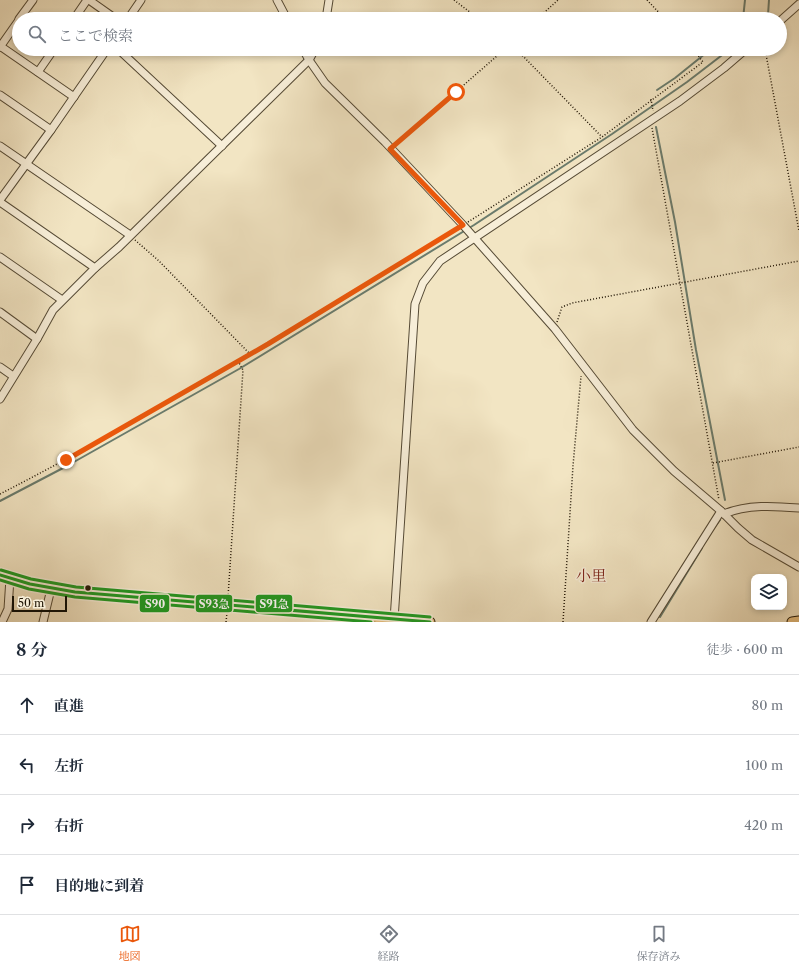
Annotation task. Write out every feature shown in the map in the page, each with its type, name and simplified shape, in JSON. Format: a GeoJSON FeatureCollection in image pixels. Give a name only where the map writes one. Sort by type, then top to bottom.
{"type":"FeatureCollection","features":[{"type":"Feature","properties":{"kind":"main road"},"geometry":{"type":"LineString","coordinates":[[0,574],[51,589],[110,596],[228,604],[394,620],[430,622]]}},
{"type":"Feature","properties":{"kind":"main road"},"geometry":{"type":"LineString","coordinates":[[792,622],[799,621]]}},
{"type":"Feature","properties":{"kind":"street"},"geometry":{"type":"LineString","coordinates":[[24,12],[33,0]]}},
{"type":"Feature","properties":{"kind":"street"},"geometry":{"type":"LineString","coordinates":[[79,12],[88,0],[106,12]]}},
{"type":"Feature","properties":{"kind":"street"},"geometry":{"type":"LineString","coordinates":[[133,12],[141,0]]}},
{"type":"Feature","properties":{"kind":"street"},"geometry":{"type":"LineString","coordinates":[[277,0],[283,12]]}},
{"type":"Feature","properties":{"kind":"street"},"geometry":{"type":"LineString","coordinates":[[327,12],[329,0]]}},
{"type":"Feature","properties":{"kind":"street"},"geometry":{"type":"LineString","coordinates":[[787,14],[799,4]]}},
{"type":"Feature","properties":{"kind":"street"},"geometry":{"type":"LineString","coordinates":[[12,29],[0,47],[12,55]]}},
{"type":"Feature","properties":{"kind":"street"},"geometry":{"type":"LineString","coordinates":[[14,56],[74,97]]}},
{"type":"Feature","properties":{"kind":"street"},"geometry":{"type":"LineString","coordinates":[[38,72],[49,56]]}},
{"type":"Feature","properties":{"kind":"street"},"geometry":{"type":"LineString","coordinates":[[95,268],[0,201],[102,56]]}},
{"type":"Feature","properties":{"kind":"street"},"geometry":{"type":"LineString","coordinates":[[126,56],[222,146]]}},
{"type":"Feature","properties":{"kind":"street"},"geometry":{"type":"LineString","coordinates":[[307,56],[325,82],[463,225],[555,329],[633,430],[674,471],[723,512],[752,540],[799,567]]}},
{"type":"Feature","properties":{"kind":"street"},"geometry":{"type":"LineString","coordinates":[[0,399],[53,310],[62,300],[119,247],[309,60],[311,56]]}},
{"type":"Feature","properties":{"kind":"street"},"geometry":{"type":"LineString","coordinates":[[394,620],[415,304],[423,283],[440,261],[652,116],[680,101],[738,56]]}},
{"type":"Feature","properties":{"kind":"street"},"geometry":{"type":"LineString","coordinates":[[0,95],[51,130]]}},
{"type":"Feature","properties":{"kind":"street"},"geometry":{"type":"LineString","coordinates":[[0,146],[130,235]]}},
{"type":"Feature","properties":{"kind":"street"},"geometry":{"type":"LineString","coordinates":[[0,257],[62,300]]}},
{"type":"Feature","properties":{"kind":"street"},"geometry":{"type":"LineString","coordinates":[[0,312],[37,339]]}},
{"type":"Feature","properties":{"kind":"street"},"geometry":{"type":"LineString","coordinates":[[0,367],[13,376]]}},
{"type":"Feature","properties":{"kind":"street"},"geometry":{"type":"LineString","coordinates":[[651,622],[723,512],[774,506],[799,508]]}},
{"type":"Feature","properties":{"kind":"street"},"geometry":{"type":"LineString","coordinates":[[2,622],[8,609],[10,578]]}},
{"type":"Feature","properties":{"kind":"street"},"geometry":{"type":"LineString","coordinates":[[43,622],[51,589]]}},
{"type":"Feature","properties":{"kind":"path"},"geometry":{"type":"LineString","coordinates":[[454,0],[470,12]]}},
{"type":"Feature","properties":{"kind":"path"},"geometry":{"type":"LineString","coordinates":[[545,12],[558,0]]}},
{"type":"Feature","properties":{"kind":"path"},"geometry":{"type":"LineString","coordinates":[[647,0],[658,12]]}},
{"type":"Feature","properties":{"kind":"path"},"geometry":{"type":"LineString","coordinates":[[390,149],[498,56]]}},
{"type":"Feature","properties":{"kind":"path"},"geometry":{"type":"LineString","coordinates":[[523,56],[602,137]]}},
{"type":"Feature","properties":{"kind":"path"},"geometry":{"type":"LineString","coordinates":[[0,494],[66,460],[238,361],[463,225],[602,137],[703,62],[698,56]]}},
{"type":"Feature","properties":{"kind":"path"},"geometry":{"type":"LineString","coordinates":[[767,56],[799,231]]}},
{"type":"Feature","properties":{"kind":"path"},"geometry":{"type":"LineString","coordinates":[[651,100],[652,116],[681,284],[723,512]]}},
{"type":"Feature","properties":{"kind":"path"},"geometry":{"type":"LineString","coordinates":[[130,235],[159,261],[250,354]]}},
{"type":"Feature","properties":{"kind":"path"},"geometry":{"type":"LineString","coordinates":[[555,329],[562,307],[565,304],[681,284],[799,261]]}},
{"type":"Feature","properties":{"kind":"path"},"geometry":{"type":"LineString","coordinates":[[228,604],[243,370],[238,361]]}},
{"type":"Feature","properties":{"kind":"path"},"geometry":{"type":"LineString","coordinates":[[563,622],[573,466],[582,372],[584,366]]}},
{"type":"Feature","properties":{"kind":"path"},"geometry":{"type":"LineString","coordinates":[[713,463],[799,447]]}},
{"type":"Feature","properties":{"kind":"waterway"},"geometry":{"type":"LineString","coordinates":[[744,12],[745,0]]}},
{"type":"Feature","properties":{"kind":"waterway"},"geometry":{"type":"LineString","coordinates":[[768,12],[769,0]]}},
{"type":"Feature","properties":{"kind":"waterway"},"geometry":{"type":"LineString","coordinates":[[657,90],[675,78],[702,56]]}},
{"type":"Feature","properties":{"kind":"waterway"},"geometry":{"type":"LineString","coordinates":[[0,501],[65,467],[239,369],[474,225],[612,134],[687,82],[721,56]]}},
{"type":"Feature","properties":{"kind":"waterway"},"geometry":{"type":"LineString","coordinates":[[656,127],[675,222],[696,350],[725,500]]}},
{"type":"Feature","properties":{"kind":"waterway"},"geometry":{"type":"LineString","coordinates":[[711,532],[720,520]]}},
{"type":"Feature","properties":{"kind":"waterway"},"geometry":{"type":"LineString","coordinates":[[660,617],[702,548]]}},
{"type":"Feature","properties":{"kind":"transit line","name":"S91急"},"geometry":{"type":"LineString","coordinates":[[1,570],[31,579],[76,587],[430,617]]}},
{"type":"Feature","properties":{"kind":"transit line","name":"S93急"},"geometry":{"type":"LineString","coordinates":[[0,575],[30,584],[75,592],[430,622]]}},
{"type":"Feature","properties":{"kind":"transit line","name":"S90"},"geometry":{"type":"LineString","coordinates":[[0,580],[29,589],[75,597],[371,622]]}},
{"type":"Feature","properties":{"kind":"district","name":"小里"},"geometry":{"type":"Point","coordinates":[591,576]}},
{"type":"Feature","properties":{"kind":"route"},"geometry":{"type":"LineString","coordinates":[[66,460],[268,344],[463,225],[390,149],[456,92]]}}]}
